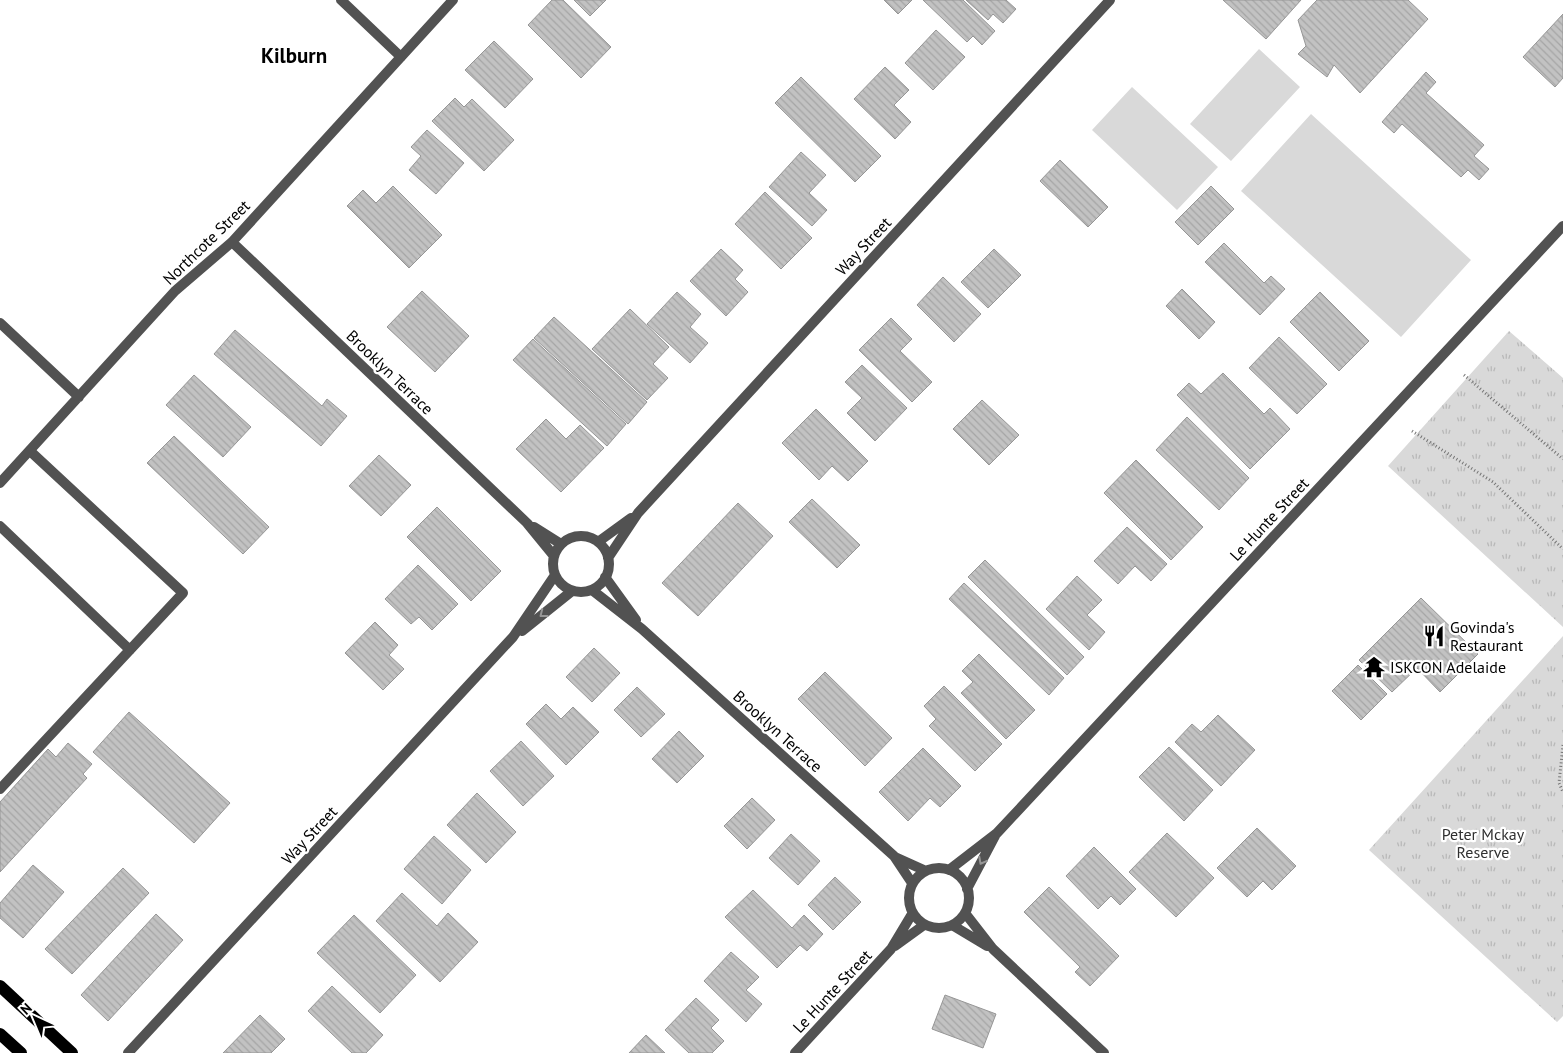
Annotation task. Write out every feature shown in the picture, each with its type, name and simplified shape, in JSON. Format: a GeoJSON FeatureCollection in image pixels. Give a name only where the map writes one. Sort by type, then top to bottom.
{"type":"FeatureCollection","features":[{"type":"Feature","properties":{"kind":"main road"},"geometry":{"type":"LineString","coordinates":[[0,986],[72,1053]]}},
{"type":"Feature","properties":{"kind":"main road"},"geometry":{"type":"LineString","coordinates":[[0,1034],[21,1053]]}},
{"type":"Feature","properties":{"kind":"street"},"geometry":{"type":"LineString","coordinates":[[341,0],[401,57]]}},
{"type":"Feature","properties":{"kind":"street","name":"Northcote Street"},"geometry":{"type":"LineString","coordinates":[[0,483],[176,291],[232,242],[453,0]]}},
{"type":"Feature","properties":{"kind":"street","name":"Way Street"},"geometry":{"type":"LineString","coordinates":[[608,558],[638,513],[1110,0]]}},
{"type":"Feature","properties":{"kind":"street","name":"Le Hunte Street"},"geometry":{"type":"LineString","coordinates":[[949,870],[997,833],[1563,226]]}},
{"type":"Feature","properties":{"kind":"street","name":"Brooklyn Terrace"},"geometry":{"type":"LineString","coordinates":[[232,242],[527,523],[554,556]]}},
{"type":"Feature","properties":{"kind":"street"},"geometry":{"type":"LineString","coordinates":[[0,323],[79,397]]}},
{"type":"Feature","properties":{"kind":"street"},"geometry":{"type":"LineString","coordinates":[[0,789],[183,594],[30,450]]}},
{"type":"Feature","properties":{"kind":"street","name":"Way Street"},"geometry":{"type":"LineString","coordinates":[[598,542],[638,513]]}},
{"type":"Feature","properties":{"kind":"street","name":"Brooklyn Terrace"},"geometry":{"type":"LineString","coordinates":[[527,523],[561,544]]}},
{"type":"Feature","properties":{"kind":"street"},"geometry":{"type":"LineString","coordinates":[[0,526],[130,650]]}},
{"type":"Feature","properties":{"kind":"street"},"geometry":{"type":"LineString","coordinates":[[578,537],[588,537],[598,542],[608,558],[608,568],[605,578],[600,585],[592,590],[582,592],[572,591],[564,586],[555,575],[553,566],[554,556],[561,544],[569,539],[578,537]]}},
{"type":"Feature","properties":{"kind":"street","name":"Way Street"},"geometry":{"type":"LineString","coordinates":[[513,638],[555,575]]}},
{"type":"Feature","properties":{"kind":"street","name":"Brooklyn Terrace"},"geometry":{"type":"LineString","coordinates":[[605,578],[642,629]]}},
{"type":"Feature","properties":{"kind":"street","name":"Brooklyn Terrace"},"geometry":{"type":"LineString","coordinates":[[592,590],[642,629],[894,856],[912,883]]}},
{"type":"Feature","properties":{"kind":"street","name":"Way Street"},"geometry":{"type":"LineString","coordinates":[[128,1053],[513,638],[572,591]]}},
{"type":"Feature","properties":{"kind":"street","name":"Le Hunte Street"},"geometry":{"type":"LineString","coordinates":[[967,889],[997,833]]}},
{"type":"Feature","properties":{"kind":"street","name":"Brooklyn Terrace"},"geometry":{"type":"LineString","coordinates":[[894,856],[926,871]]}},
{"type":"Feature","properties":{"kind":"street"},"geometry":{"type":"LineString","coordinates":[[941,868],[949,870],[957,874],[964,881],[967,889],[968,905],[960,920],[952,925],[943,928],[933,928],[924,925],[912,914],[908,899],[909,891],[912,883],[926,871],[941,868]]}},
{"type":"Feature","properties":{"kind":"street"},"geometry":{"type":"LineString","coordinates":[[965,913],[993,949],[1104,1053]]}},
{"type":"Feature","properties":{"kind":"street","name":"Le Hunte Street"},"geometry":{"type":"LineString","coordinates":[[891,949],[912,914]]}},
{"type":"Feature","properties":{"kind":"street","name":"Le Hunte Street"},"geometry":{"type":"LineString","coordinates":[[795,1053],[891,949],[924,925]]}},
{"type":"Feature","properties":{"kind":"street"},"geometry":{"type":"LineString","coordinates":[[952,925],[993,949]]}},
{"type":"Feature","properties":{"kind":"path"},"geometry":{"type":"LineString","coordinates":[[1464,375],[1563,460]]}},
{"type":"Feature","properties":{"kind":"path"},"geometry":{"type":"LineString","coordinates":[[1412,431],[1493,482],[1563,549]]}},
{"type":"Feature","properties":{"kind":"path"},"geometry":{"type":"LineString","coordinates":[[1563,745],[1559,783],[1563,792]]}},
{"type":"Feature","properties":{"kind":"green space"},"geometry":{"type":"Polygon","coordinates":[[[1259,49],[1300,87],[1231,161],[1190,124],[1259,49]]]}},
{"type":"Feature","properties":{"kind":"green space"},"geometry":{"type":"Polygon","coordinates":[[[1132,87],[1218,167],[1177,210],[1092,130],[1132,87]]]}},
{"type":"Feature","properties":{"kind":"green space"},"geometry":{"type":"Polygon","coordinates":[[[1311,114],[1471,260],[1401,337],[1241,191],[1311,114]]]}},
{"type":"Feature","properties":{"kind":"green space"},"geometry":{"type":"Polygon","coordinates":[[[1509,331],[1563,378],[1563,627],[1388,466],[1509,331]]]}},
{"type":"Feature","properties":{"kind":"green space","name":"Peter Mckay Reserve"},"geometry":{"type":"Polygon","coordinates":[[[1563,636],[1563,1016],[1557,1022],[1369,850],[1563,636]]]}},
{"type":"Feature","properties":{"kind":"building"},"geometry":{"type":"Polygon","coordinates":[[[552,0],[563,0],[611,47],[581,78],[528,25],[552,0]]]}},
{"type":"Feature","properties":{"kind":"building"},"geometry":{"type":"Polygon","coordinates":[[[574,0],[606,0],[590,16],[574,0]]]}},
{"type":"Feature","properties":{"kind":"building"},"geometry":{"type":"Polygon","coordinates":[[[884,0],[912,0],[898,14],[884,0]]]}},
{"type":"Feature","properties":{"kind":"building"},"geometry":{"type":"Polygon","coordinates":[[[923,0],[963,0],[995,31],[982,45],[973,36],[967,42],[923,0]]]}},
{"type":"Feature","properties":{"kind":"building"},"geometry":{"type":"Polygon","coordinates":[[[966,0],[1006,0],[1016,9],[1003,23],[993,14],[988,20],[966,0]]]}},
{"type":"Feature","properties":{"kind":"building"},"geometry":{"type":"Polygon","coordinates":[[[1223,0],[1301,0],[1266,39],[1223,0]]]}},
{"type":"Feature","properties":{"kind":"building"},"geometry":{"type":"Polygon","coordinates":[[[1317,0],[1408,0],[1428,19],[1360,93],[1334,65],[1327,77],[1298,54],[1306,46],[1298,20],[1317,0]]]}},
{"type":"Feature","properties":{"kind":"building"},"geometry":{"type":"Polygon","coordinates":[[[1563,14],[1563,78],[1555,87],[1523,57],[1563,14]]]}},
{"type":"Feature","properties":{"kind":"building"},"geometry":{"type":"Polygon","coordinates":[[[936,30],[965,57],[933,90],[905,63],[936,30]]]}},
{"type":"Feature","properties":{"kind":"building"},"geometry":{"type":"Polygon","coordinates":[[[494,41],[533,79],[505,108],[465,70],[494,41]]]}},
{"type":"Feature","properties":{"kind":"building"},"geometry":{"type":"Polygon","coordinates":[[[885,67],[909,90],[894,105],[911,122],[895,139],[854,99],[885,67]]]}},
{"type":"Feature","properties":{"kind":"building"},"geometry":{"type":"Polygon","coordinates":[[[1426,72],[1436,82],[1426,93],[1484,145],[1474,156],[1489,169],[1479,180],[1468,170],[1461,177],[1402,124],[1394,133],[1382,122],[1426,72]]]}},
{"type":"Feature","properties":{"kind":"building"},"geometry":{"type":"Polygon","coordinates":[[[801,77],[881,156],[855,182],[775,103],[801,77]]]}},
{"type":"Feature","properties":{"kind":"building"},"geometry":{"type":"Polygon","coordinates":[[[455,98],[464,107],[472,99],[514,140],[484,171],[432,121],[455,98]]]}},
{"type":"Feature","properties":{"kind":"building"},"geometry":{"type":"Polygon","coordinates":[[[427,130],[464,163],[436,194],[409,170],[421,156],[411,147],[427,130]]]}},
{"type":"Feature","properties":{"kind":"building"},"geometry":{"type":"Polygon","coordinates":[[[801,152],[826,175],[809,193],[827,210],[812,226],[769,187],[801,152]]]}},
{"type":"Feature","properties":{"kind":"building"},"geometry":{"type":"Polygon","coordinates":[[[1060,160],[1108,207],[1088,227],[1040,181],[1060,160]]]}},
{"type":"Feature","properties":{"kind":"building"},"geometry":{"type":"Polygon","coordinates":[[[393,186],[442,235],[409,268],[347,206],[363,190],[376,203],[393,186]]]}},
{"type":"Feature","properties":{"kind":"building"},"geometry":{"type":"Polygon","coordinates":[[[1211,186],[1234,209],[1198,245],[1175,222],[1211,186]]]}},
{"type":"Feature","properties":{"kind":"building"},"geometry":{"type":"Polygon","coordinates":[[[765,192],[812,238],[781,269],[735,224],[765,192]]]}},
{"type":"Feature","properties":{"kind":"building"},"geometry":{"type":"Polygon","coordinates":[[[1224,243],[1264,283],[1271,276],[1285,289],[1260,315],[1205,262],[1224,243]]]}},
{"type":"Feature","properties":{"kind":"building"},"geometry":{"type":"Polygon","coordinates":[[[721,249],[743,270],[735,279],[748,292],[726,316],[690,281],[721,249]]]}},
{"type":"Feature","properties":{"kind":"building"},"geometry":{"type":"Polygon","coordinates":[[[994,249],[1021,275],[988,308],[961,282],[994,249]]]}},
{"type":"Feature","properties":{"kind":"building"},"geometry":{"type":"Polygon","coordinates":[[[943,277],[981,314],[954,342],[917,305],[943,277]]]}},
{"type":"Feature","properties":{"kind":"building"},"geometry":{"type":"Polygon","coordinates":[[[1182,289],[1215,322],[1199,339],[1166,306],[1182,289]]]}},
{"type":"Feature","properties":{"kind":"building"},"geometry":{"type":"Polygon","coordinates":[[[422,291],[469,336],[435,372],[387,327],[422,291]]]}},
{"type":"Feature","properties":{"kind":"building"},"geometry":{"type":"Polygon","coordinates":[[[677,292],[701,314],[690,327],[708,343],[690,363],[647,324],[677,292]]]}},
{"type":"Feature","properties":{"kind":"building"},"geometry":{"type":"Polygon","coordinates":[[[1320,292],[1369,341],[1339,371],[1290,322],[1320,292]]]}},
{"type":"Feature","properties":{"kind":"building"},"geometry":{"type":"Polygon","coordinates":[[[630,309],[669,347],[653,364],[668,378],[647,400],[592,349],[630,309]]]}},
{"type":"Feature","properties":{"kind":"building"},"geometry":{"type":"Polygon","coordinates":[[[554,317],[647,402],[628,424],[534,338],[554,317]]]}},
{"type":"Feature","properties":{"kind":"building"},"geometry":{"type":"Polygon","coordinates":[[[891,318],[912,339],[900,351],[932,382],[912,402],[859,350],[891,318]]]}},
{"type":"Feature","properties":{"kind":"building"},"geometry":{"type":"Polygon","coordinates":[[[235,330],[322,406],[327,399],[347,416],[321,446],[214,354],[235,330]]]}},
{"type":"Feature","properties":{"kind":"building"},"geometry":{"type":"Polygon","coordinates":[[[1279,337],[1327,384],[1297,414],[1249,368],[1279,337]]]}},
{"type":"Feature","properties":{"kind":"building"},"geometry":{"type":"Polygon","coordinates":[[[533,339],[626,424],[607,446],[513,360],[533,339]]]}},
{"type":"Feature","properties":{"kind":"building"},"geometry":{"type":"Polygon","coordinates":[[[862,365],[907,408],[875,441],[847,413],[862,398],[845,382],[862,365]]]}},
{"type":"Feature","properties":{"kind":"building"},"geometry":{"type":"Polygon","coordinates":[[[1223,373],[1264,414],[1270,408],[1290,429],[1250,469],[1177,395],[1189,383],[1201,394],[1223,373]]]}},
{"type":"Feature","properties":{"kind":"building"},"geometry":{"type":"Polygon","coordinates":[[[194,375],[251,427],[223,457],[166,405],[194,375]]]}},
{"type":"Feature","properties":{"kind":"building"},"geometry":{"type":"Polygon","coordinates":[[[982,400],[1019,435],[989,465],[953,429],[982,400]]]}},
{"type":"Feature","properties":{"kind":"building"},"geometry":{"type":"Polygon","coordinates":[[[816,409],[868,461],[848,481],[832,466],[819,480],[782,443],[816,409]]]}},
{"type":"Feature","properties":{"kind":"building"},"geometry":{"type":"Polygon","coordinates":[[[1187,417],[1249,478],[1219,510],[1156,450],[1187,417]]]}},
{"type":"Feature","properties":{"kind":"building"},"geometry":{"type":"Polygon","coordinates":[[[546,419],[566,439],[580,425],[604,448],[561,492],[516,449],[546,419]]]}},
{"type":"Feature","properties":{"kind":"building"},"geometry":{"type":"Polygon","coordinates":[[[174,436],[269,527],[243,554],[147,463],[174,436]]]}},
{"type":"Feature","properties":{"kind":"building"},"geometry":{"type":"Polygon","coordinates":[[[379,455],[411,485],[381,516],[349,486],[379,455]]]}},
{"type":"Feature","properties":{"kind":"building"},"geometry":{"type":"Polygon","coordinates":[[[1136,460],[1203,527],[1171,560],[1104,493],[1136,460]]]}},
{"type":"Feature","properties":{"kind":"building"},"geometry":{"type":"Polygon","coordinates":[[[812,499],[860,545],[837,568],[789,522],[812,499]]]}},
{"type":"Feature","properties":{"kind":"building"},"geometry":{"type":"Polygon","coordinates":[[[738,503],[773,536],[698,616],[662,583],[738,503]]]}},
{"type":"Feature","properties":{"kind":"building"},"geometry":{"type":"Polygon","coordinates":[[[437,507],[501,571],[471,601],[407,537],[437,507]]]}},
{"type":"Feature","properties":{"kind":"building"},"geometry":{"type":"Polygon","coordinates":[[[1127,527],[1167,564],[1151,581],[1135,566],[1118,584],[1094,561],[1127,527]]]}},
{"type":"Feature","properties":{"kind":"building"},"geometry":{"type":"Polygon","coordinates":[[[985,560],[1084,657],[1067,675],[968,577],[985,560]]]}},
{"type":"Feature","properties":{"kind":"building"},"geometry":{"type":"Polygon","coordinates":[[[418,565],[458,604],[432,630],[419,617],[411,624],[385,599],[418,565]]]}},
{"type":"Feature","properties":{"kind":"building"},"geometry":{"type":"Polygon","coordinates":[[[1077,576],[1102,600],[1087,615],[1105,632],[1089,650],[1046,609],[1077,576]]]}},
{"type":"Feature","properties":{"kind":"building"},"geometry":{"type":"Polygon","coordinates":[[[964,583],[1064,678],[1049,695],[949,599],[964,583]]]}},
{"type":"Feature","properties":{"kind":"building"},"geometry":{"type":"Polygon","coordinates":[[[1421,598],[1478,654],[1440,692],[1417,668],[1392,692],[1359,660],[1421,598]]]}},
{"type":"Feature","properties":{"kind":"building"},"geometry":{"type":"Polygon","coordinates":[[[375,622],[398,645],[389,655],[404,669],[383,690],[345,653],[375,622]]]}},
{"type":"Feature","properties":{"kind":"building"},"geometry":{"type":"Polygon","coordinates":[[[594,648],[620,673],[592,702],[566,677],[594,648]]]}},
{"type":"Feature","properties":{"kind":"building"},"geometry":{"type":"Polygon","coordinates":[[[979,654],[1035,710],[1006,739],[961,693],[973,682],[962,671],[979,654]]]}},
{"type":"Feature","properties":{"kind":"building"},"geometry":{"type":"Polygon","coordinates":[[[1358,665],[1387,694],[1361,720],[1332,691],[1358,665]]]}},
{"type":"Feature","properties":{"kind":"building"},"geometry":{"type":"Polygon","coordinates":[[[825,672],[892,738],[865,766],[798,699],[825,672]]]}},
{"type":"Feature","properties":{"kind":"building"},"geometry":{"type":"Polygon","coordinates":[[[944,686],[1002,744],[975,771],[929,726],[936,719],[924,706],[944,686]]]}},
{"type":"Feature","properties":{"kind":"building"},"geometry":{"type":"Polygon","coordinates":[[[637,687],[665,714],[641,737],[614,710],[637,687]]]}},
{"type":"Feature","properties":{"kind":"building"},"geometry":{"type":"Polygon","coordinates":[[[546,704],[561,719],[573,707],[599,732],[566,765],[526,724],[546,704]]]}},
{"type":"Feature","properties":{"kind":"building"},"geometry":{"type":"Polygon","coordinates":[[[129,712],[230,803],[194,843],[93,752],[129,712]]]}},
{"type":"Feature","properties":{"kind":"building"},"geometry":{"type":"Polygon","coordinates":[[[1218,715],[1255,750],[1221,786],[1175,742],[1192,724],[1201,732],[1218,715]]]}},
{"type":"Feature","properties":{"kind":"building"},"geometry":{"type":"Polygon","coordinates":[[[679,731],[704,756],[677,783],[652,759],[679,731]]]}},
{"type":"Feature","properties":{"kind":"building"},"geometry":{"type":"Polygon","coordinates":[[[521,741],[554,776],[523,806],[490,771],[521,741]]]}},
{"type":"Feature","properties":{"kind":"building"},"geometry":{"type":"Polygon","coordinates":[[[68,743],[92,764],[83,774],[87,778],[0,872],[0,802],[48,749],[56,757],[68,743]]]}},
{"type":"Feature","properties":{"kind":"building"},"geometry":{"type":"Polygon","coordinates":[[[1169,747],[1213,790],[1184,821],[1139,777],[1169,747]]]}},
{"type":"Feature","properties":{"kind":"building"},"geometry":{"type":"Polygon","coordinates":[[[923,748],[961,786],[940,807],[930,798],[908,821],[879,792],[923,748]]]}},
{"type":"Feature","properties":{"kind":"building"},"geometry":{"type":"Polygon","coordinates":[[[477,793],[516,832],[486,863],[447,825],[477,793]]]}},
{"type":"Feature","properties":{"kind":"building"},"geometry":{"type":"Polygon","coordinates":[[[752,798],[775,820],[747,849],[724,826],[752,798]]]}},
{"type":"Feature","properties":{"kind":"building"},"geometry":{"type":"Polygon","coordinates":[[[1257,828],[1296,866],[1272,890],[1263,881],[1247,897],[1217,868],[1257,828]]]}},
{"type":"Feature","properties":{"kind":"building"},"geometry":{"type":"Polygon","coordinates":[[[1167,833],[1214,878],[1176,917],[1129,872],[1167,833]]]}},
{"type":"Feature","properties":{"kind":"building"},"geometry":{"type":"Polygon","coordinates":[[[791,834],[820,861],[798,885],[769,858],[791,834]]]}},
{"type":"Feature","properties":{"kind":"building"},"geometry":{"type":"Polygon","coordinates":[[[434,836],[471,870],[442,904],[404,869],[434,836]]]}},
{"type":"Feature","properties":{"kind":"building"},"geometry":{"type":"Polygon","coordinates":[[[1094,847],[1136,889],[1120,905],[1111,896],[1098,909],[1066,876],[1094,847]]]}},
{"type":"Feature","properties":{"kind":"building"},"geometry":{"type":"Polygon","coordinates":[[[33,865],[64,892],[23,938],[0,918],[0,903],[33,865]]]}},
{"type":"Feature","properties":{"kind":"building"},"geometry":{"type":"Polygon","coordinates":[[[123,868],[149,893],[72,974],[45,949],[123,868]]]}},
{"type":"Feature","properties":{"kind":"building"},"geometry":{"type":"Polygon","coordinates":[[[835,877],[861,902],[833,930],[808,905],[835,877]]]}},
{"type":"Feature","properties":{"kind":"building"},"geometry":{"type":"Polygon","coordinates":[[[1049,887],[1119,956],[1090,986],[1075,972],[1080,967],[1024,912],[1049,887]]]}},
{"type":"Feature","properties":{"kind":"building"},"geometry":{"type":"Polygon","coordinates":[[[753,890],[792,928],[804,915],[823,934],[807,951],[800,945],[777,968],[725,917],[753,890]]]}},
{"type":"Feature","properties":{"kind":"building"},"geometry":{"type":"Polygon","coordinates":[[[402,893],[437,926],[448,913],[478,942],[440,982],[376,921],[402,893]]]}},
{"type":"Feature","properties":{"kind":"building"},"geometry":{"type":"Polygon","coordinates":[[[156,914],[183,940],[108,1021],[81,995],[156,914]]]}},
{"type":"Feature","properties":{"kind":"building"},"geometry":{"type":"Polygon","coordinates":[[[354,915],[416,975],[380,1013],[317,953],[354,915]]]}},
{"type":"Feature","properties":{"kind":"building"},"geometry":{"type":"Polygon","coordinates":[[[731,952],[759,977],[746,990],[762,1004],[746,1022],[704,981],[731,952]]]}},
{"type":"Feature","properties":{"kind":"building"},"geometry":{"type":"Polygon","coordinates":[[[332,986],[383,1035],[366,1053],[352,1053],[308,1011],[332,986]]]}},
{"type":"Feature","properties":{"kind":"building"},"geometry":{"type":"Polygon","coordinates":[[[945,995],[996,1014],[983,1048],[932,1029],[945,995]]]}},
{"type":"Feature","properties":{"kind":"building"},"geometry":{"type":"Polygon","coordinates":[[[696,998],[719,1020],[711,1028],[724,1041],[712,1053],[689,1053],[665,1030],[696,998]]]}},
{"type":"Feature","properties":{"kind":"building"},"geometry":{"type":"Polygon","coordinates":[[[260,1015],[285,1039],[271,1053],[223,1053],[260,1015]]]}},
{"type":"Feature","properties":{"kind":"building"},"geometry":{"type":"Polygon","coordinates":[[[646,1035],[665,1053],[629,1053],[646,1035]]]}},
{"type":"Feature","properties":{"kind":"place","name":"Govinda's Restaurant"},"geometry":{"type":"Point","coordinates":[1434,636]}},
{"type":"Feature","properties":{"kind":"place","name":"ISKCON Adelaide"},"geometry":{"type":"Point","coordinates":[1374,667]}},
{"type":"Feature","properties":{"kind":"district","name":"Kilburn"},"geometry":{"type":"Point","coordinates":[294,55]}}]}
